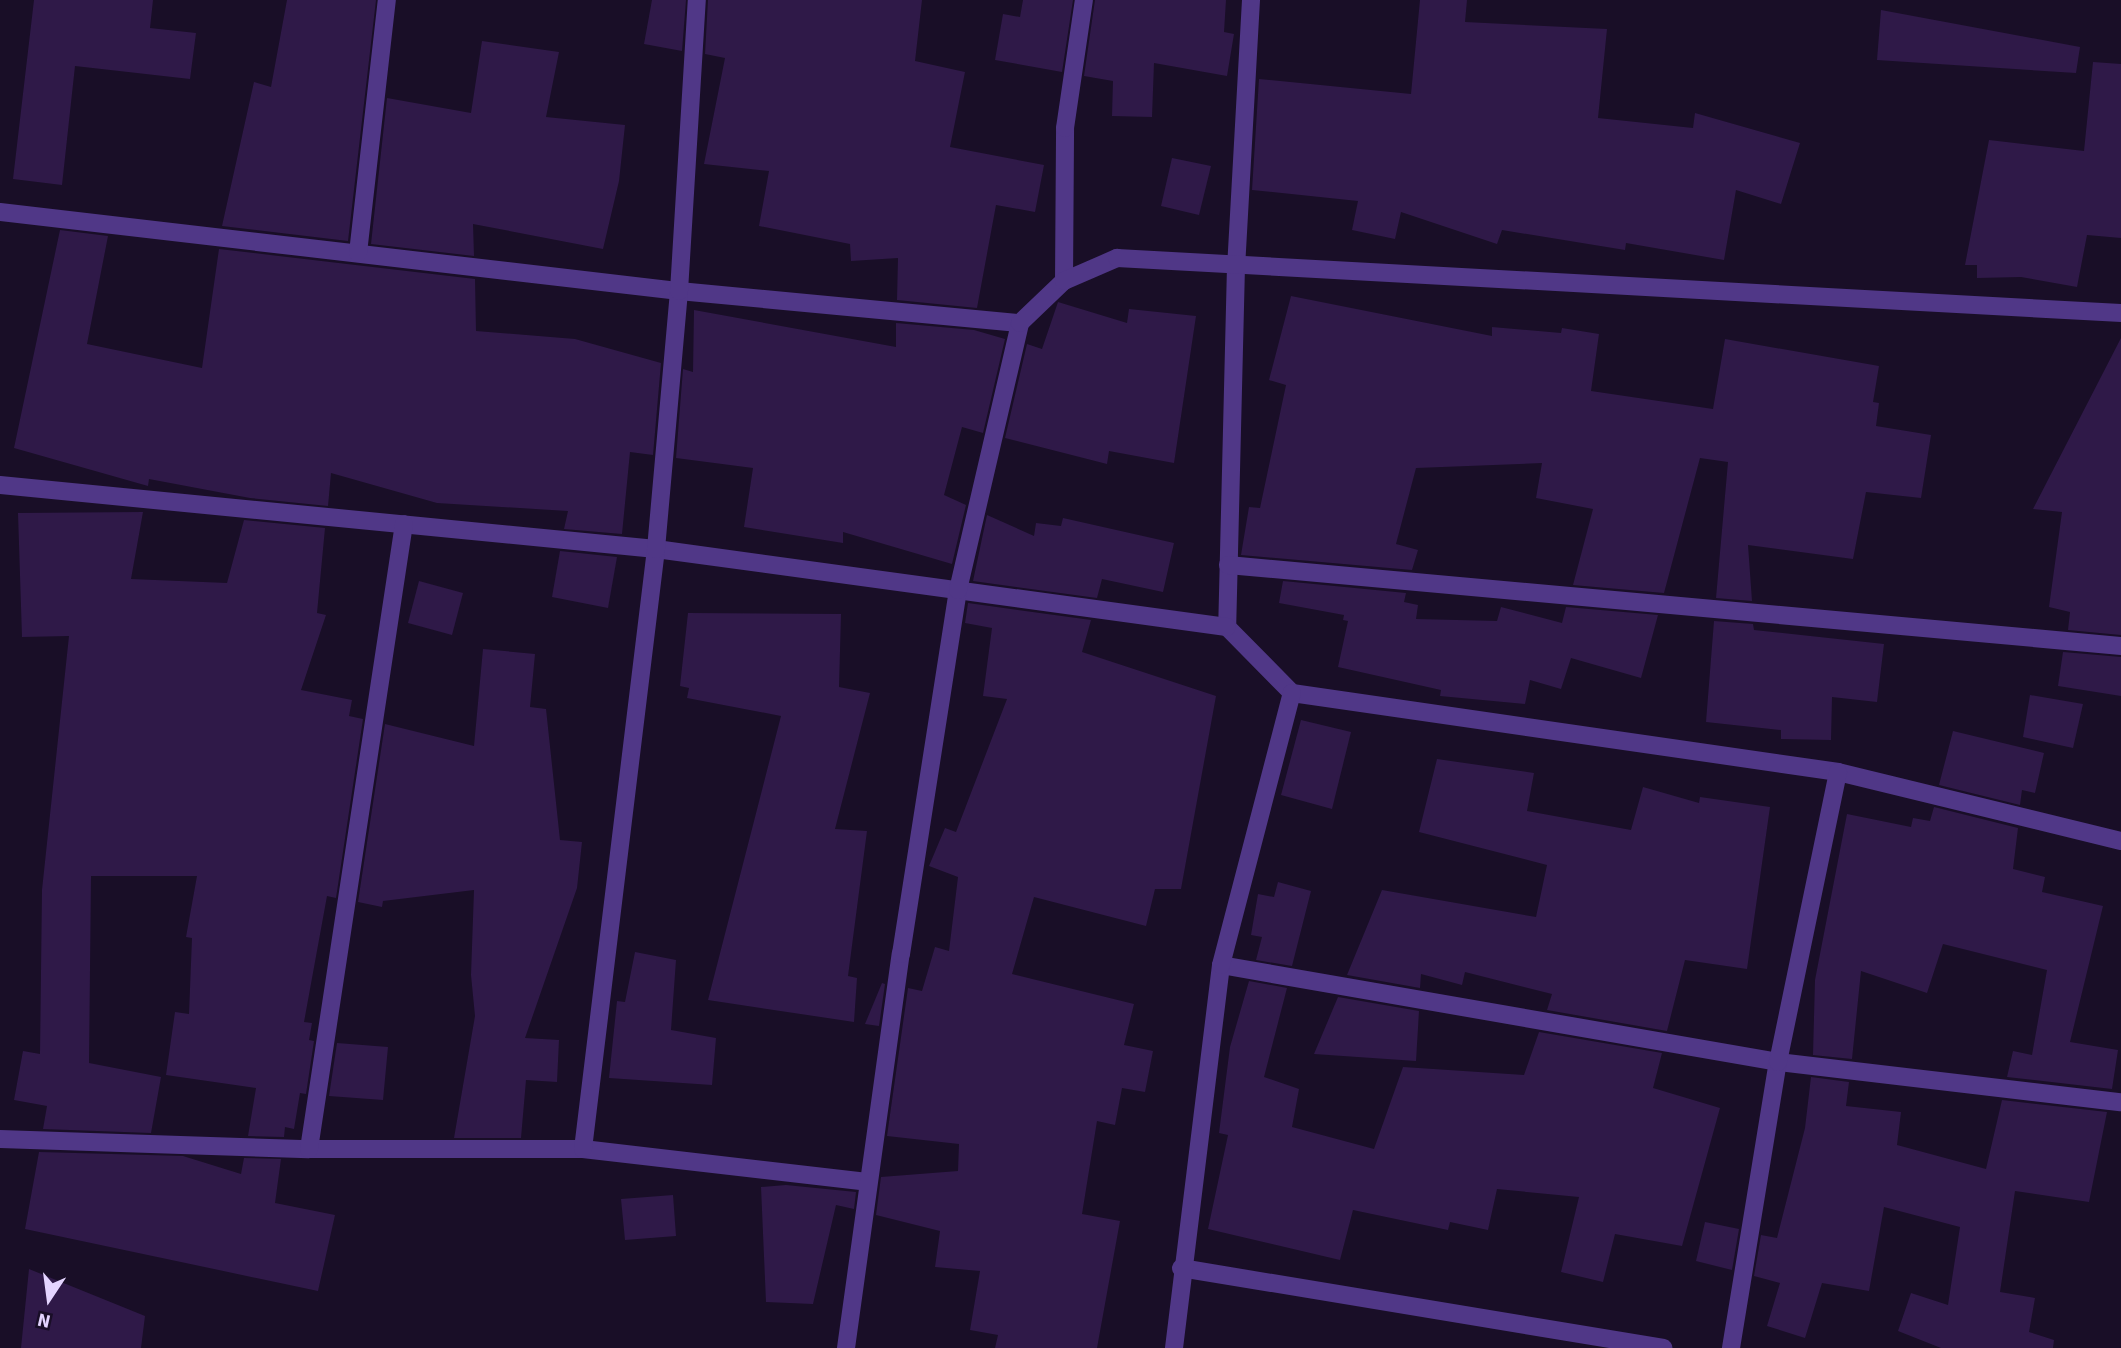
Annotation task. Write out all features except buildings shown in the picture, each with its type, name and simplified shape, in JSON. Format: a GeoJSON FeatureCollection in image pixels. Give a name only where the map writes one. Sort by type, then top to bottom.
{"type":"FeatureCollection","features":[{"type":"Feature","properties":{"kind":"street"},"geometry":{"type":"LineString","coordinates":[[358,253],[387,0]]}},
{"type":"Feature","properties":{"kind":"street"},"geometry":{"type":"LineString","coordinates":[[583,1149],[656,549],[680,291],[697,0]]}},
{"type":"Feature","properties":{"kind":"street"},"geometry":{"type":"LineString","coordinates":[[1064,281],[1065,128],[1084,0]]}},
{"type":"Feature","properties":{"kind":"street"},"geometry":{"type":"LineString","coordinates":[[1227,627],[1236,266],[1251,0]]}},
{"type":"Feature","properties":{"kind":"street"},"geometry":{"type":"LineString","coordinates":[[0,212],[680,291],[1020,323]]}},
{"type":"Feature","properties":{"kind":"street"},"geometry":{"type":"LineString","coordinates":[[846,1348],[867,1182],[958,590],[1020,323],[1064,281],[1117,258],[2121,313]]}},
{"type":"Feature","properties":{"kind":"street"},"geometry":{"type":"LineString","coordinates":[[0,485],[656,549],[1227,627],[1292,693],[1838,772],[2121,841]]}},
{"type":"Feature","properties":{"kind":"street"},"geometry":{"type":"LineString","coordinates":[[309,1149],[404,524]]}},
{"type":"Feature","properties":{"kind":"street"},"geometry":{"type":"LineString","coordinates":[[1228,565],[2121,646]]}},
{"type":"Feature","properties":{"kind":"street"},"geometry":{"type":"LineString","coordinates":[[1174,1348],[1181,1268],[1221,965],[1292,693]]}},
{"type":"Feature","properties":{"kind":"street"},"geometry":{"type":"LineString","coordinates":[[1731,1348],[1778,1062],[1838,772]]}},
{"type":"Feature","properties":{"kind":"street"},"geometry":{"type":"LineString","coordinates":[[1221,965],[1778,1062],[2121,1102]]}},
{"type":"Feature","properties":{"kind":"street"},"geometry":{"type":"LineString","coordinates":[[0,1139],[309,1149],[583,1149],[867,1182]]}},
{"type":"Feature","properties":{"kind":"street"},"geometry":{"type":"LineString","coordinates":[[1181,1268],[1663,1348]]}}]}
